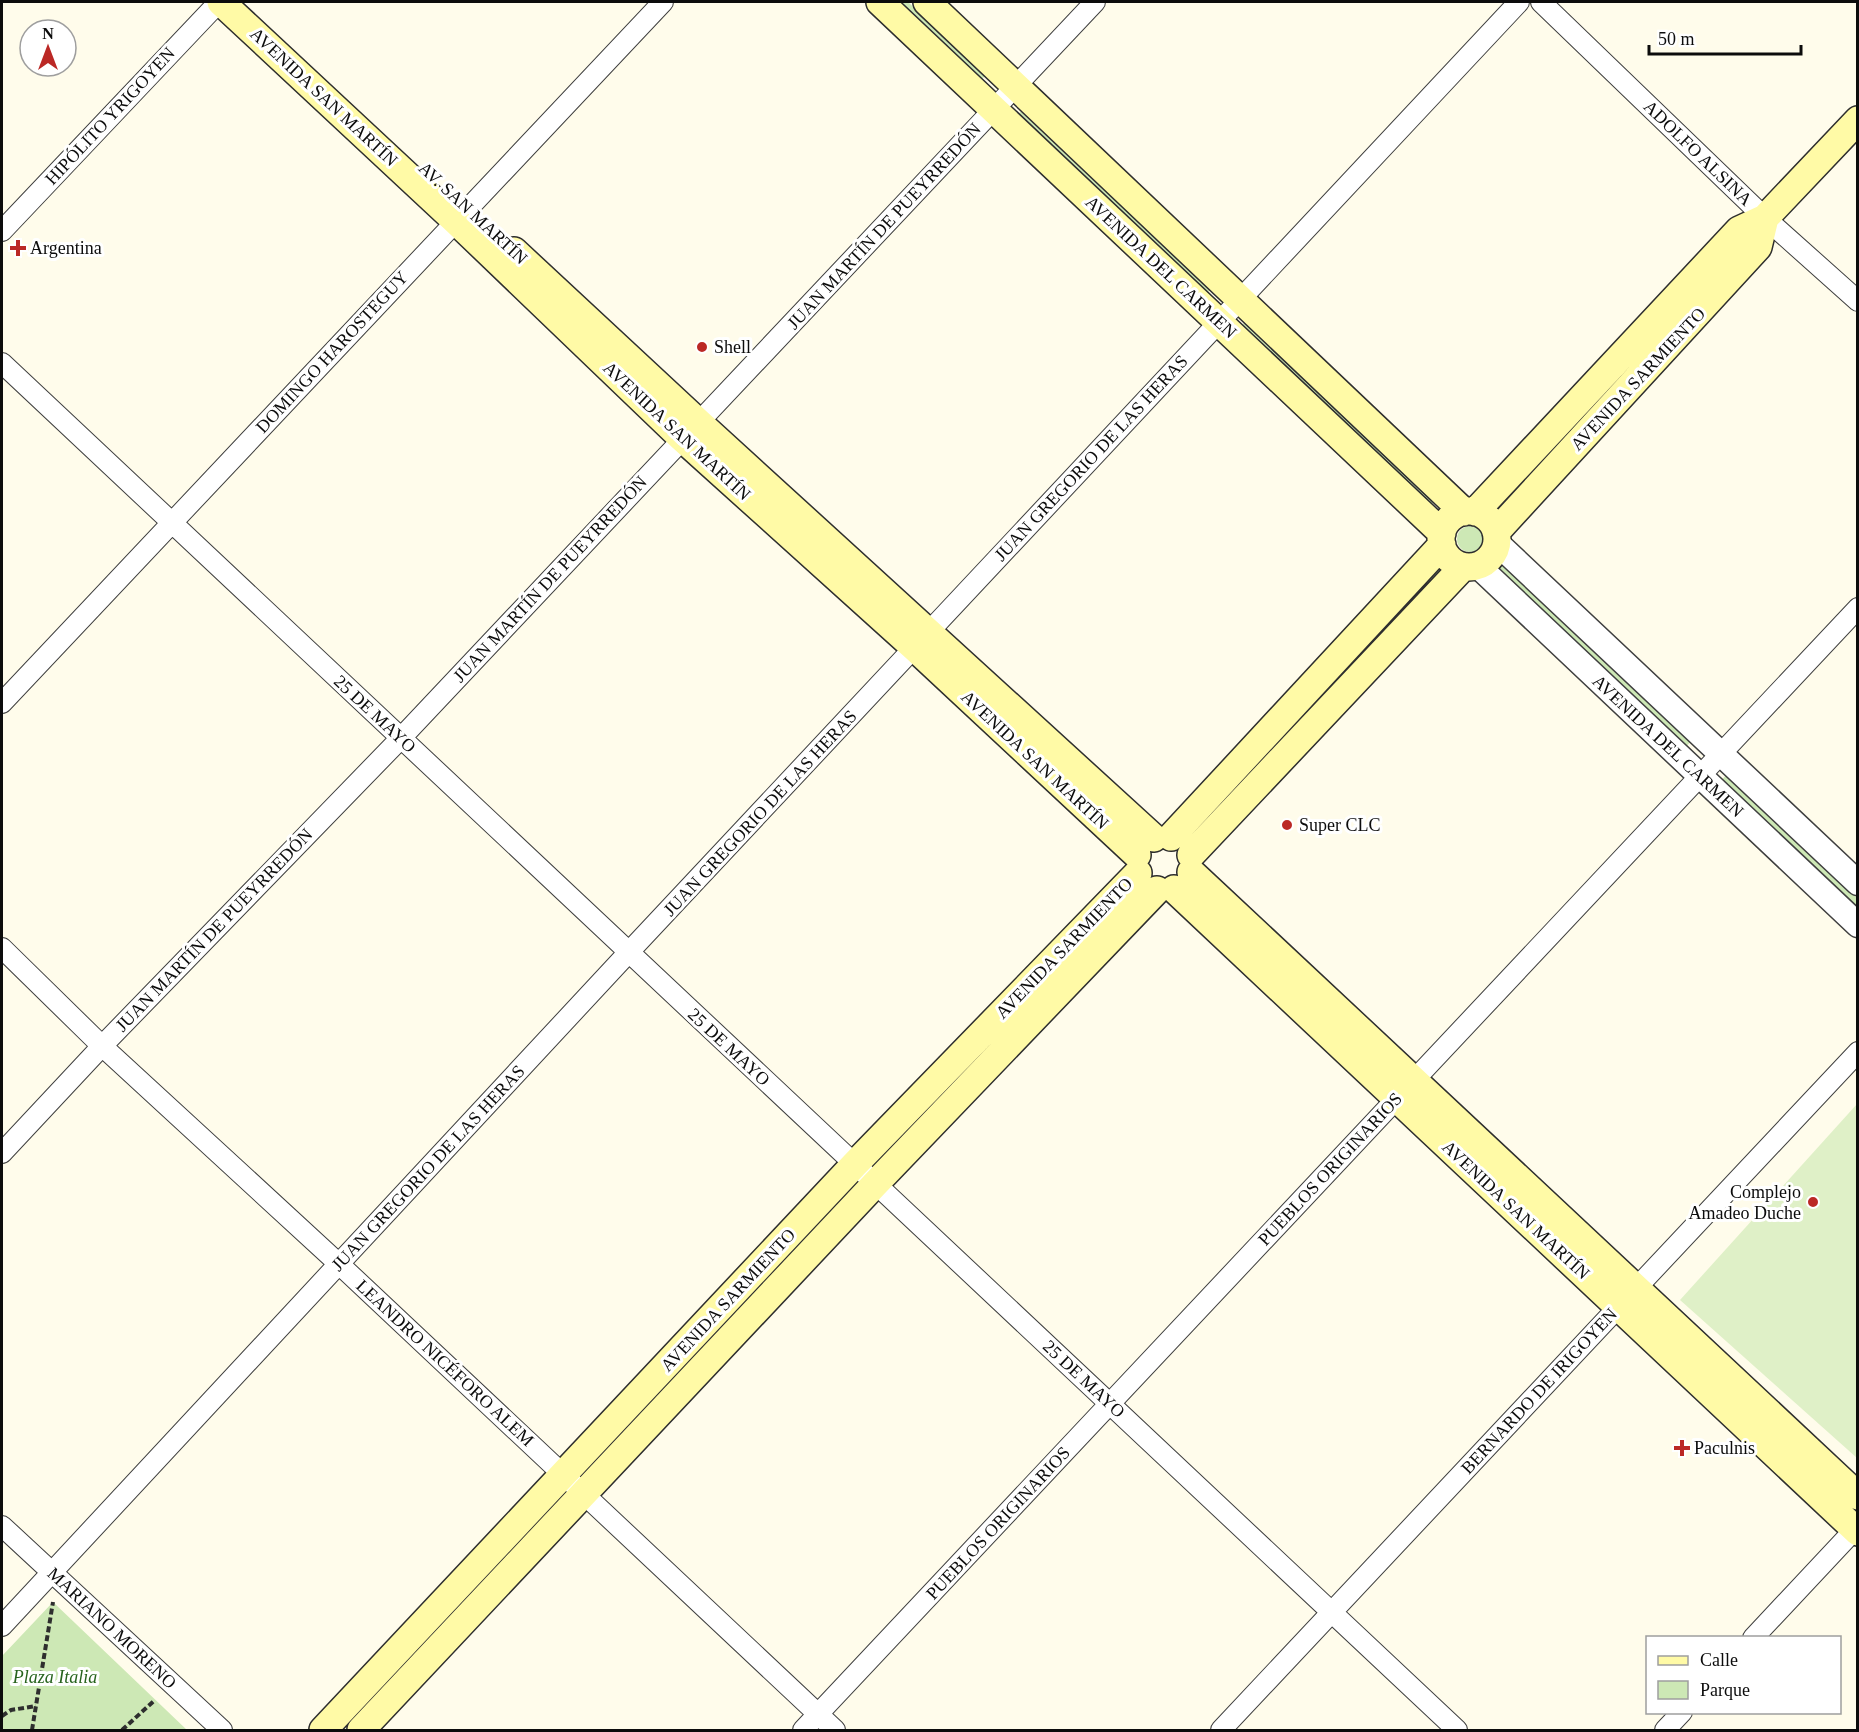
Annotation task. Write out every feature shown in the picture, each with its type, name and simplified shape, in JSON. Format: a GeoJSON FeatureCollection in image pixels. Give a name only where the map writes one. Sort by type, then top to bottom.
{"type":"FeatureCollection","features":[{"type":"Feature","properties":{"kind":"main road","name":"AVENIDA SAN MARTÍN"},"geometry":{"type":"LineString","coordinates":[[220,2],[463,215],[691,431],[922,640],[1406,1089],[1627,1298],[1856,1529]]}},
{"type":"Feature","properties":{"kind":"main road","name":"AV. SAN MARTÍN"},"geometry":{"type":"LineString","coordinates":[[248,2],[463,215]]}},
{"type":"Feature","properties":{"kind":"main road","name":"AVENIDA DEL CARMEN"},"geometry":{"type":"LineString","coordinates":[[880,2],[1219,321],[1442,539]]}},
{"type":"Feature","properties":{"kind":"main road","name":"AVENIDA DEL CARMEN"},"geometry":{"type":"LineString","coordinates":[[927,2],[1469,512]]}},
{"type":"Feature","properties":{"kind":"main road","name":"AVENIDA SARMIENTO"},"geometry":{"type":"LineString","coordinates":[[1469,512],[1739,230],[1765,218],[1857,120]]}},
{"type":"Feature","properties":{"kind":"main road","name":"AVENIDA SARMIENTO"},"geometry":{"type":"LineString","coordinates":[[1497,538],[1758,247],[1765,218]]}},
{"type":"Feature","properties":{"kind":"main road"},"geometry":{"type":"LineString","coordinates":[[1469,512],[1491,521],[1497,538],[1491,557],[1471,566],[1449,559],[1442,539],[1452,517],[1469,512]]}},
{"type":"Feature","properties":{"kind":"main road","name":"AVENIDA SARMIENTO"},"geometry":{"type":"LineString","coordinates":[[361,1731],[875,1184],[1164,864],[1442,539]]}},
{"type":"Feature","properties":{"kind":"main road","name":"AVENIDA SARMIENTO"},"geometry":{"type":"LineString","coordinates":[[323,1731],[855,1164],[1471,566]]}},
{"type":"Feature","properties":{"kind":"main road","name":"AVENIDA SAN MARTÍN"},"geometry":{"type":"LineString","coordinates":[[1627,1298],[1857,1496]]}},
{"type":"Feature","properties":{"kind":"street","name":"HIPÓLITO YRIGOYEN"},"geometry":{"type":"LineString","coordinates":[[2,231],[220,2]]}},
{"type":"Feature","properties":{"kind":"street","name":"DOMINGO HAROSTEGUY"},"geometry":{"type":"LineString","coordinates":[[2,703],[663,2]]}},
{"type":"Feature","properties":{"kind":"street","name":"JUAN MARTÍN DE PUEYRREDÓN"},"geometry":{"type":"LineString","coordinates":[[2,1153],[102,1046],[401,738],[1095,2]]}},
{"type":"Feature","properties":{"kind":"street","name":"JUAN GREGORIO DE LAS HERAS"},"geometry":{"type":"LineString","coordinates":[[2,1626],[1240,298],[1520,2]]}},
{"type":"Feature","properties":{"kind":"street","name":"ADOLFO ALSINA"},"geometry":{"type":"LineString","coordinates":[[1541,2],[1765,218],[1857,301]]}},
{"type":"Feature","properties":{"kind":"street","name":"25 DE MAYO"},"geometry":{"type":"LineString","coordinates":[[2,363],[1457,1731]]}},
{"type":"Feature","properties":{"kind":"street","name":"AVENIDA DEL CARMEN"},"geometry":{"type":"LineString","coordinates":[[1497,538],[1857,883]]}},
{"type":"Feature","properties":{"kind":"street","name":"AVENIDA DEL CARMEN"},"geometry":{"type":"LineString","coordinates":[[1471,566],[1700,776],[1857,925]]}},
{"type":"Feature","properties":{"kind":"street","name":"PUEBLOS ORIGINARIOS"},"geometry":{"type":"LineString","coordinates":[[803,1731],[1857,608]]}},
{"type":"Feature","properties":{"kind":"street","name":"LEANDRO NICÉFORO ALEM"},"geometry":{"type":"LineString","coordinates":[[2,948],[102,1046],[564,1474],[835,1731]]}},
{"type":"Feature","properties":{"kind":"street","name":"BERNARDO DE IRIGOYEN"},"geometry":{"type":"LineString","coordinates":[[1221,1731],[1857,1052]]}},
{"type":"Feature","properties":{"kind":"street","name":"MARIANO MORENO"},"geometry":{"type":"LineString","coordinates":[[2,1526],[222,1731]]}},
{"type":"Feature","properties":{"kind":"street"},"geometry":{"type":"LineString","coordinates":[[1755,1636],[1856,1529]]}},
{"type":"Feature","properties":{"kind":"street"},"geometry":{"type":"LineString","coordinates":[[1665,1731],[1681,1714]]}},
{"type":"Feature","properties":{"kind":"path"},"geometry":{"type":"LineString","coordinates":[[32,1731],[53,1602]]}},
{"type":"Feature","properties":{"kind":"path"},"geometry":{"type":"LineString","coordinates":[[123,1731],[155,1700]]}},
{"type":"Feature","properties":{"kind":"path"},"geometry":{"type":"LineString","coordinates":[[2,1716],[11,1710],[36,1706]]}},
{"type":"Feature","properties":{"kind":"green space"},"geometry":{"type":"Polygon","coordinates":[[[892,2],[908,2],[986,75],[978,83],[892,2]]]}},
{"type":"Feature","properties":{"kind":"green space"},"geometry":{"type":"Polygon","coordinates":[[[1024,109],[1213,287],[1205,295],[1016,116],[1024,109]]]}},
{"type":"Feature","properties":{"kind":"green space"},"geometry":{"type":"Polygon","coordinates":[[[1247,320],[1436,499],[1428,507],[1239,328],[1247,320]]]}},
{"type":"Feature","properties":{"kind":"green space"},"geometry":{"type":"Polygon","coordinates":[[[1470,526],[1479,530],[1483,539],[1479,548],[1470,552],[1461,548],[1457,539],[1461,530],[1470,526]]]}},
{"type":"Feature","properties":{"kind":"green space"},"geometry":{"type":"Polygon","coordinates":[[[1503,561],[1692,740],[1685,748],[1496,569],[1503,561]]]}},
{"type":"Feature","properties":{"kind":"green space"},"geometry":{"type":"Polygon","coordinates":[[[1438,566],[1443,570],[1197,829],[1438,566]]]}},
{"type":"Feature","properties":{"kind":"green space"},"geometry":{"type":"Polygon","coordinates":[[[1727,774],[1857,898],[1857,913],[1720,782],[1727,774]]]}},
{"type":"Feature","properties":{"kind":"green space","name":"Complejo Amadeo Duche"},"geometry":{"type":"Polygon","coordinates":[[[1857,1104],[1857,1458],[1680,1300],[1857,1104]]]}},
{"type":"Feature","properties":{"kind":"green space"},"geometry":{"type":"Polygon","coordinates":[[[843,1195],[847,1198],[601,1458],[597,1454],[843,1195]]]}},
{"type":"Feature","properties":{"kind":"green space","name":"Plaza Italia"},"geometry":{"type":"Polygon","coordinates":[[[53,1602],[187,1730],[2,1730],[2,1656],[53,1602]]]}},
{"type":"Feature","properties":{"kind":"place","name":"Argentina"},"geometry":{"type":"Point","coordinates":[18,248]}},
{"type":"Feature","properties":{"kind":"place","name":"Shell"},"geometry":{"type":"Point","coordinates":[702,347]}},
{"type":"Feature","properties":{"kind":"place","name":"Super CLC"},"geometry":{"type":"Point","coordinates":[1287,825]}},
{"type":"Feature","properties":{"kind":"place","name":"Complejo Amadeo Duche"},"geometry":{"type":"Point","coordinates":[1813,1202]}},
{"type":"Feature","properties":{"kind":"place","name":"Paculnis"},"geometry":{"type":"Point","coordinates":[1682,1448]}}]}
